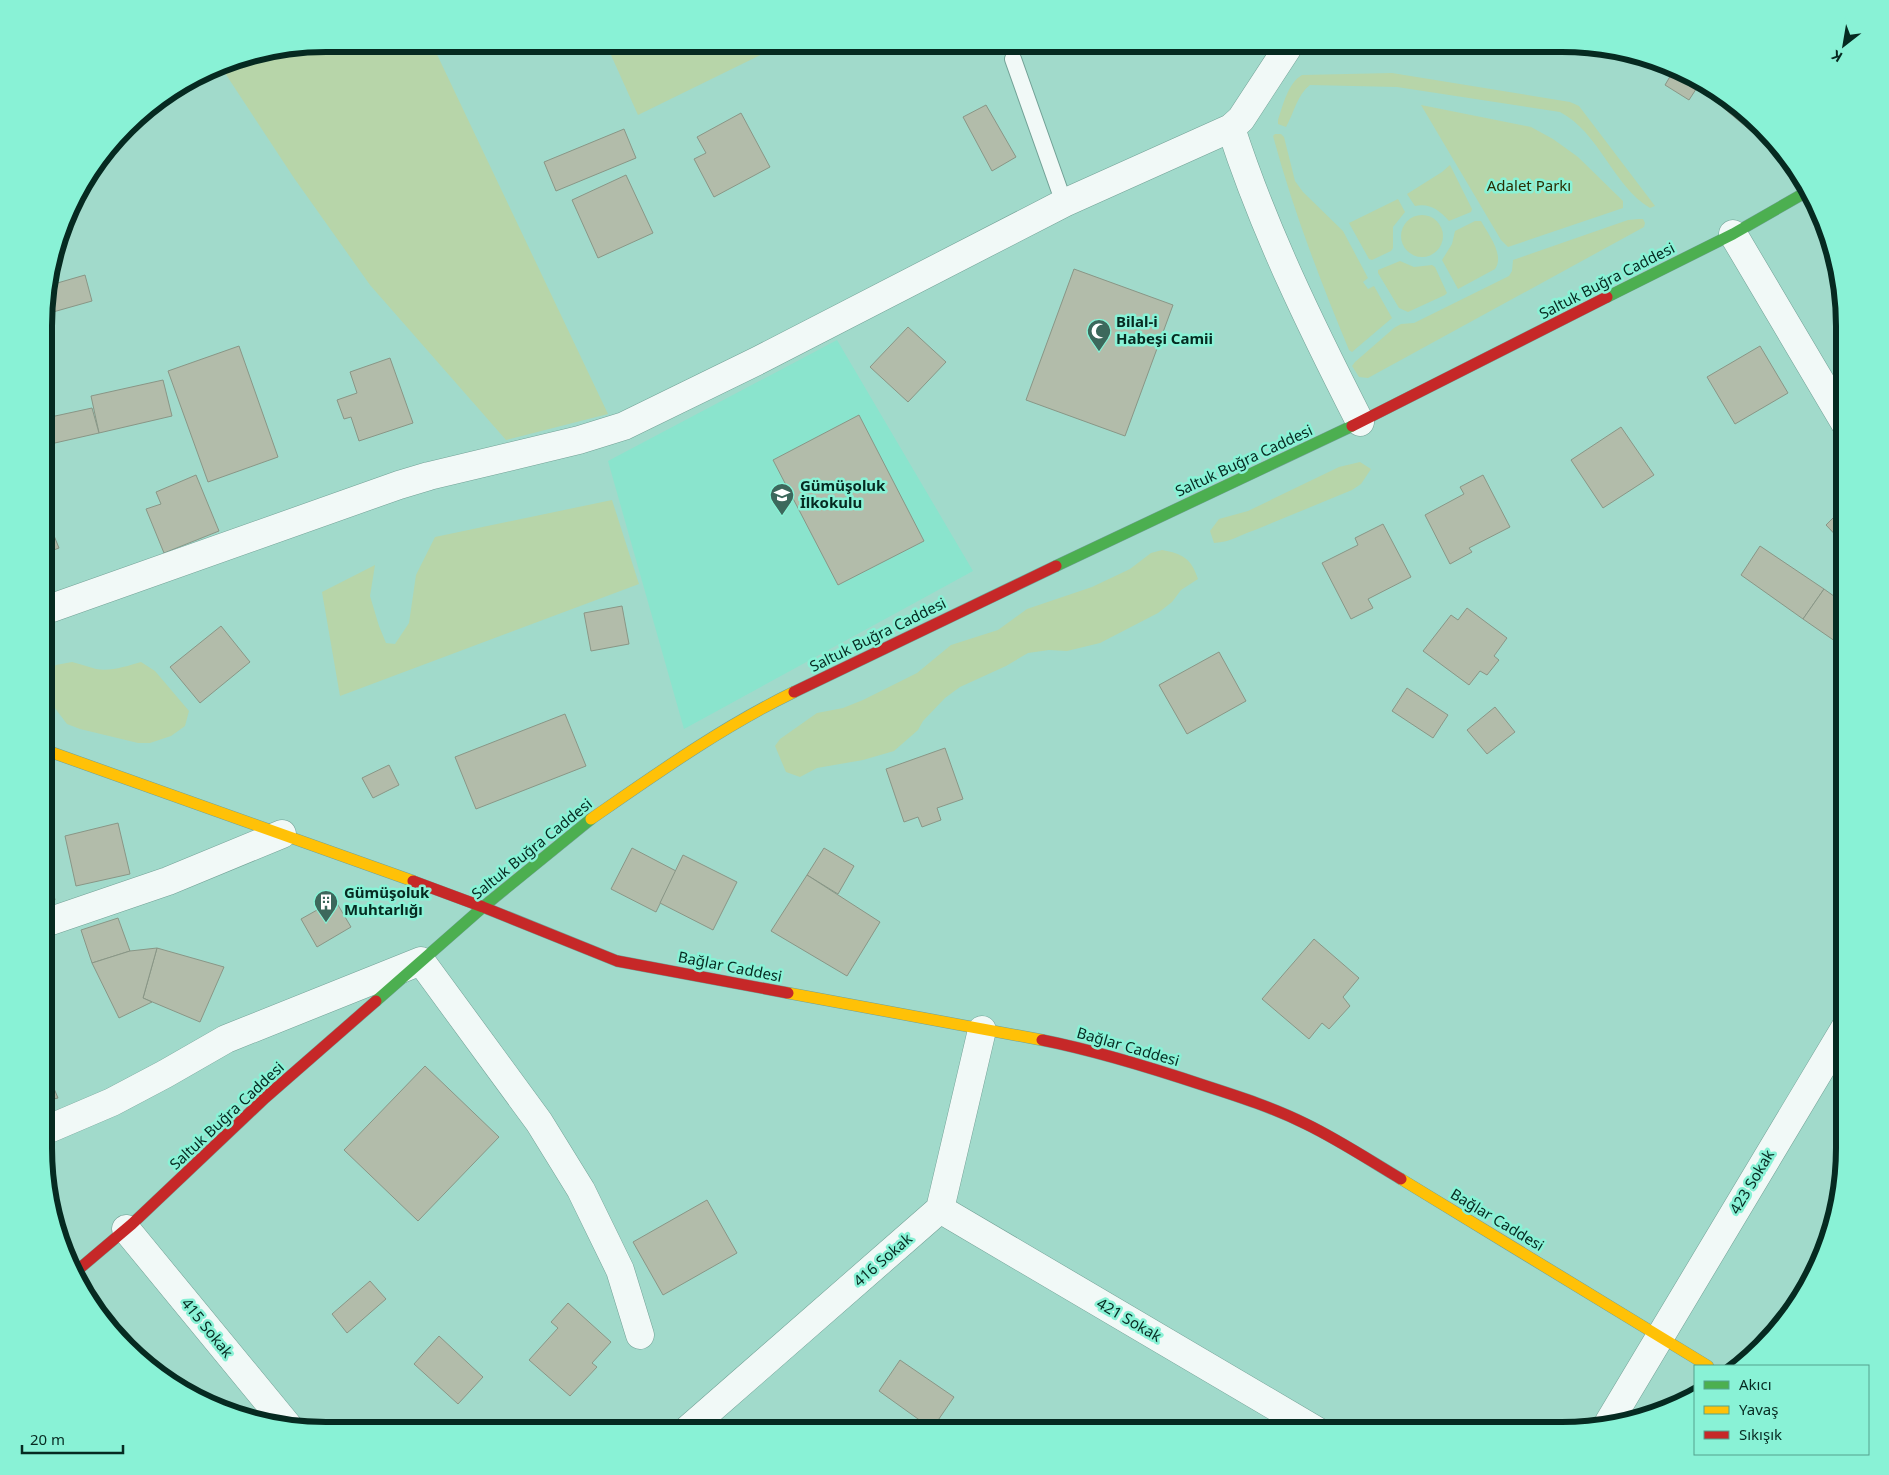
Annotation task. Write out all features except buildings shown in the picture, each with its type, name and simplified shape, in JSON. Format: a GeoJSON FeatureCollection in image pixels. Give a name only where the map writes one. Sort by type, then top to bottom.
{"type":"FeatureCollection","features":[{"type":"Feature","properties":{"kind":"street"},"geometry":{"type":"LineString","coordinates":[[53,608],[399,485],[579,440],[624,426],[759,360],[1064,203],[1231,128],[1241,119],[1285,52]]}},
{"type":"Feature","properties":{"kind":"street"},"geometry":{"type":"LineString","coordinates":[[1231,128],[1247,177],[1282,264],[1313,331],[1360,422]]}},
{"type":"Feature","properties":{"kind":"street","name":"Saltuk Buğra Caddesi"},"geometry":{"type":"LineString","coordinates":[[80,1269],[206,1156],[265,1098],[483,906],[581,826],[673,763],[767,705],[1360,422],[1733,234],[1802,194]]}},
{"type":"Feature","properties":{"kind":"street"},"geometry":{"type":"LineString","coordinates":[[1733,234],[1836,408]]}},
{"type":"Feature","properties":{"kind":"street","name":"Bağlar Caddesi"},"geometry":{"type":"LineString","coordinates":[[53,753],[483,906],[617,962],[1072,1046],[1153,1068],[1252,1101],[1304,1123],[1333,1138],[1706,1365]]}},
{"type":"Feature","properties":{"kind":"street"},"geometry":{"type":"LineString","coordinates":[[53,920],[168,881],[282,834]]}},
{"type":"Feature","properties":{"kind":"street"},"geometry":{"type":"LineString","coordinates":[[53,1127],[112,1102],[226,1039],[421,961],[538,1122],[581,1190],[600,1225],[620,1270],[640,1335]]}},
{"type":"Feature","properties":{"kind":"street"},"geometry":{"type":"LineString","coordinates":[[940,1210],[982,1030]]}},
{"type":"Feature","properties":{"kind":"street","name":"423 Sokak"},"geometry":{"type":"LineString","coordinates":[[1612,1418],[1836,1043]]}},
{"type":"Feature","properties":{"kind":"street","name":"416 Sokak"},"geometry":{"type":"LineString","coordinates":[[703,1422],[940,1210]]}},
{"type":"Feature","properties":{"kind":"street","name":"421 Sokak"},"geometry":{"type":"LineString","coordinates":[[940,1210],[1302,1422]]}},
{"type":"Feature","properties":{"kind":"street","name":"415 Sokak"},"geometry":{"type":"LineString","coordinates":[[126,1229],[282,1418]]}},
{"type":"Feature","properties":{"kind":"lane"},"geometry":{"type":"LineString","coordinates":[[1013,59],[1064,203]]}},
{"type":"Feature","properties":{"kind":"shaded area","name":"Gümüşoluk İlkokulu"},"geometry":{"type":"Polygon","coordinates":[[[837,340],[973,571],[684,729],[608,461],[837,340]]]}},
{"type":"Feature","properties":{"kind":"green space"},"geometry":{"type":"Polygon","coordinates":[[[436,52],[608,414],[506,440],[370,285],[294,178],[224,72],[273,58],[309,53],[436,52]]]}},
{"type":"Feature","properties":{"kind":"green space"},"geometry":{"type":"Polygon","coordinates":[[[610,52],[767,52],[638,115],[610,52]]]}},
{"type":"Feature","properties":{"kind":"green space"},"geometry":{"type":"Polygon","coordinates":[[[1392,73],[1570,102],[1579,106],[1655,206],[1650,208],[1637,198],[1626,187],[1585,132],[1574,121],[1560,112],[1397,87],[1310,85],[1299,99],[1286,127],[1278,124],[1287,95],[1293,83],[1302,75],[1392,73]]]}},
{"type":"Feature","properties":{"kind":"green space","name":"Adalet Parkı"},"geometry":{"type":"Polygon","coordinates":[[[1421,105],[1531,127],[1553,139],[1578,157],[1623,201],[1623,208],[1508,247],[1501,240],[1421,105]]]}},
{"type":"Feature","properties":{"kind":"green space"},"geometry":{"type":"Polygon","coordinates":[[[1281,134],[1284,137],[1295,181],[1303,192],[1343,231],[1368,278],[1363,282],[1368,289],[1374,286],[1392,318],[1352,352],[1349,350],[1328,297],[1289,191],[1273,136],[1281,134]]]}},
{"type":"Feature","properties":{"kind":"green space"},"geometry":{"type":"Polygon","coordinates":[[[1450,165],[1472,209],[1471,212],[1449,221],[1434,208],[1420,205],[1415,206],[1407,194],[1450,165]]]}},
{"type":"Feature","properties":{"kind":"green space"},"geometry":{"type":"Polygon","coordinates":[[[1398,199],[1405,212],[1393,227],[1393,248],[1391,251],[1372,260],[1369,259],[1349,223],[1398,199]]]}},
{"type":"Feature","properties":{"kind":"green space"},"geometry":{"type":"Polygon","coordinates":[[[1422,215],[1437,221],[1443,236],[1437,251],[1422,257],[1407,251],[1401,236],[1407,221],[1422,215]]]}},
{"type":"Feature","properties":{"kind":"green space"},"geometry":{"type":"Polygon","coordinates":[[[1643,219],[1644,227],[1368,378],[1359,377],[1352,366],[1394,328],[1401,324],[1414,323],[1509,276],[1512,271],[1513,260],[1628,220],[1643,219]]]}},
{"type":"Feature","properties":{"kind":"green space"},"geometry":{"type":"Polygon","coordinates":[[[1475,221],[1481,221],[1491,238],[1497,251],[1498,263],[1495,269],[1458,289],[1442,260],[1452,244],[1455,231],[1475,221]]]}},
{"type":"Feature","properties":{"kind":"green space"},"geometry":{"type":"Polygon","coordinates":[[[1400,261],[1414,267],[1432,265],[1435,267],[1447,293],[1408,312],[1399,308],[1378,270],[1400,261]]]}},
{"type":"Feature","properties":{"kind":"green space"},"geometry":{"type":"Polygon","coordinates":[[[1360,462],[1371,469],[1361,484],[1352,490],[1231,540],[1214,543],[1210,531],[1219,519],[1248,511],[1339,467],[1360,462]]]}},
{"type":"Feature","properties":{"kind":"green space"},"geometry":{"type":"Polygon","coordinates":[[[612,500],[639,584],[340,696],[322,592],[375,565],[370,596],[386,643],[395,644],[409,623],[416,575],[435,537],[612,500]]]}},
{"type":"Feature","properties":{"kind":"green space"},"geometry":{"type":"Polygon","coordinates":[[[1162,550],[1176,553],[1185,558],[1192,566],[1198,579],[1181,590],[1172,602],[1158,613],[1100,643],[1067,651],[1049,650],[1028,653],[1006,666],[960,687],[945,698],[923,721],[918,730],[894,751],[863,760],[817,768],[800,777],[786,772],[775,746],[780,739],[817,713],[843,708],[863,700],[917,673],[951,645],[998,630],[1027,609],[1092,587],[1130,569],[1151,553],[1162,550]]]}},
{"type":"Feature","properties":{"kind":"green space"},"geometry":{"type":"Polygon","coordinates":[[[72,662],[107,670],[141,662],[155,671],[189,711],[185,726],[171,736],[150,743],[138,743],[67,724],[53,706],[53,668],[56,665],[72,662]]]}},
{"type":"Feature","properties":{"kind":"traffic: fast"},"geometry":{"type":"LineString","coordinates":[[1607,297],[1733,234],[1802,194]]}},
{"type":"Feature","properties":{"kind":"traffic: fast"},"geometry":{"type":"LineString","coordinates":[[1056,566],[1352,426]]}},
{"type":"Feature","properties":{"kind":"traffic: fast"},"geometry":{"type":"LineString","coordinates":[[376,1001],[483,907],[591,819]]}},
{"type":"Feature","properties":{"kind":"traffic: slow"},"geometry":{"type":"LineString","coordinates":[[591,819],[715,736],[794,692]]}},
{"type":"Feature","properties":{"kind":"traffic: slow"},"geometry":{"type":"LineString","coordinates":[[53,753],[413,881]]}},
{"type":"Feature","properties":{"kind":"traffic: slow"},"geometry":{"type":"LineString","coordinates":[[788,993],[1042,1040]]}},
{"type":"Feature","properties":{"kind":"traffic: slow"},"geometry":{"type":"LineString","coordinates":[[1401,1179],[1706,1365]]}},
{"type":"Feature","properties":{"kind":"traffic: jam"},"geometry":{"type":"LineString","coordinates":[[1352,426],[1607,297]]}},
{"type":"Feature","properties":{"kind":"traffic: jam"},"geometry":{"type":"LineString","coordinates":[[794,692],[1056,566]]}},
{"type":"Feature","properties":{"kind":"traffic: jam"},"geometry":{"type":"LineString","coordinates":[[413,881],[617,961],[788,993]]}},
{"type":"Feature","properties":{"kind":"traffic: jam"},"geometry":{"type":"LineString","coordinates":[[80,1268],[132,1224],[265,1098],[376,1001]]}},
{"type":"Feature","properties":{"kind":"traffic: jam"},"geometry":{"type":"LineString","coordinates":[[1042,1040],[1084,1049],[1145,1066],[1269,1108],[1318,1130],[1401,1179]]}},
{"type":"Feature","properties":{"kind":"place","name":"Bilal-i Habeşi Camii"},"geometry":{"type":"Point","coordinates":[1099,352]}},
{"type":"Feature","properties":{"kind":"place","name":"Gümüşoluk İlkokulu"},"geometry":{"type":"Point","coordinates":[782,516]}},
{"type":"Feature","properties":{"kind":"place","name":"Gümüşoluk Muhtarlığı"},"geometry":{"type":"Point","coordinates":[326,923]}}]}
